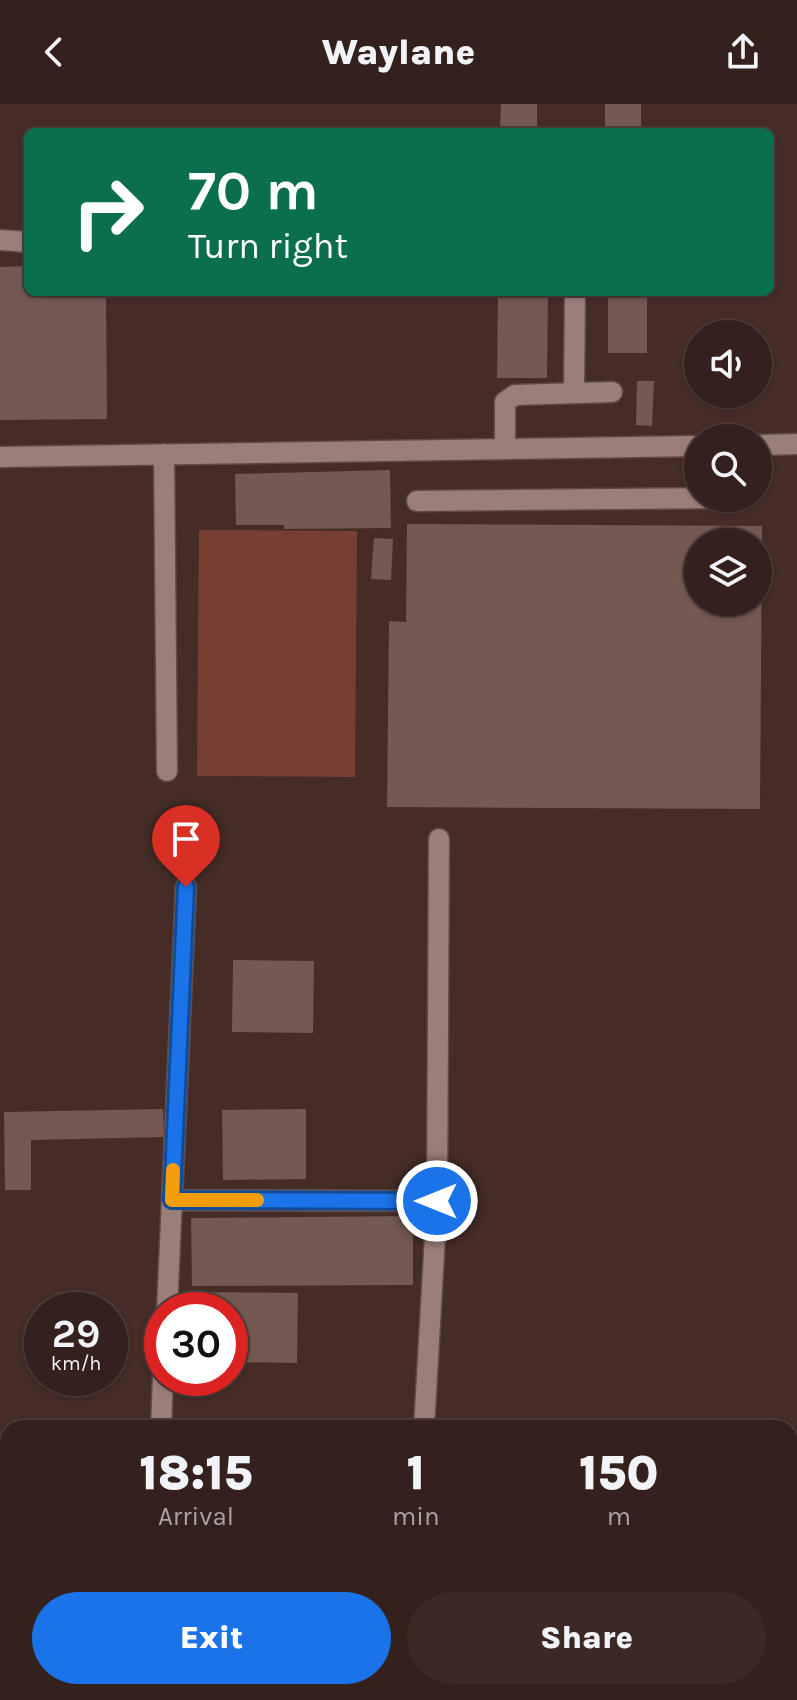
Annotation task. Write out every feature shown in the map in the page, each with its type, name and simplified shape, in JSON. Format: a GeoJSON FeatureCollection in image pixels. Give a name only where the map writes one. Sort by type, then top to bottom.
{"type":"FeatureCollection","features":[{"type":"Feature","properties":{"kind":"street"},"geometry":{"type":"LineString","coordinates":[[0,240],[24,242]]}},
{"type":"Feature","properties":{"kind":"street"},"geometry":{"type":"LineString","coordinates":[[574,393],[575,296]]}},
{"type":"Feature","properties":{"kind":"street"},"geometry":{"type":"LineString","coordinates":[[505,449],[505,402],[515,395],[612,392]]}},
{"type":"Feature","properties":{"kind":"street"},"geometry":{"type":"LineString","coordinates":[[772,445],[797,444]]}},
{"type":"Feature","properties":{"kind":"street"},"geometry":{"type":"LineString","coordinates":[[0,457],[684,446]]}},
{"type":"Feature","properties":{"kind":"street"},"geometry":{"type":"LineString","coordinates":[[164,454],[167,771]]}},
{"type":"Feature","properties":{"kind":"street"},"geometry":{"type":"LineString","coordinates":[[417,501],[684,498]]}},
{"type":"Feature","properties":{"kind":"street"},"geometry":{"type":"LineString","coordinates":[[424,1420],[437,1201],[439,839]]}},
{"type":"Feature","properties":{"kind":"street"},"geometry":{"type":"LineString","coordinates":[[168,1292],[186,887]]}},
{"type":"Feature","properties":{"kind":"street"},"geometry":{"type":"LineString","coordinates":[[172,1200],[437,1201]]}},
{"type":"Feature","properties":{"kind":"street"},"geometry":{"type":"LineString","coordinates":[[161,1420],[162,1396]]}},
{"type":"Feature","properties":{"kind":"shaded area"},"geometry":{"type":"Polygon","coordinates":[[[199,530],[357,531],[355,777],[197,776],[199,530]]]}},
{"type":"Feature","properties":{"kind":"building"},"geometry":{"type":"Polygon","coordinates":[[[501,104],[537,104],[537,128],[500,128],[501,104]]]}},
{"type":"Feature","properties":{"kind":"building"},"geometry":{"type":"Polygon","coordinates":[[[605,104],[641,104],[641,128],[605,128],[605,104]]]}},
{"type":"Feature","properties":{"kind":"building"},"geometry":{"type":"Polygon","coordinates":[[[24,266],[24,296],[106,296],[107,419],[0,420],[0,267],[24,266]]]}},
{"type":"Feature","properties":{"kind":"building"},"geometry":{"type":"Polygon","coordinates":[[[498,296],[548,296],[547,378],[497,378],[498,296]]]}},
{"type":"Feature","properties":{"kind":"building"},"geometry":{"type":"Polygon","coordinates":[[[608,296],[647,296],[647,353],[608,353],[608,296]]]}},
{"type":"Feature","properties":{"kind":"building"},"geometry":{"type":"Polygon","coordinates":[[[637,381],[654,381],[652,426],[636,425],[637,381]]]}},
{"type":"Feature","properties":{"kind":"building"},"geometry":{"type":"Polygon","coordinates":[[[390,470],[391,528],[284,529],[284,525],[236,525],[235,474],[390,470]]]}},
{"type":"Feature","properties":{"kind":"building"},"geometry":{"type":"Polygon","coordinates":[[[407,524],[762,526],[684,528],[684,616],[761,616],[760,809],[387,807],[389,621],[406,622],[407,524]]]}},
{"type":"Feature","properties":{"kind":"building"},"geometry":{"type":"Polygon","coordinates":[[[374,538],[393,539],[391,580],[371,579],[374,538]]]}},
{"type":"Feature","properties":{"kind":"building"},"geometry":{"type":"Polygon","coordinates":[[[233,960],[314,961],[313,1033],[232,1032],[233,960]]]}},
{"type":"Feature","properties":{"kind":"building"},"geometry":{"type":"Polygon","coordinates":[[[163,1109],[164,1137],[31,1140],[31,1190],[5,1190],[4,1112],[163,1109]]]}},
{"type":"Feature","properties":{"kind":"building"},"geometry":{"type":"Polygon","coordinates":[[[306,1109],[306,1179],[223,1180],[222,1110],[306,1109]]]}},
{"type":"Feature","properties":{"kind":"building"},"geometry":{"type":"Polygon","coordinates":[[[413,1216],[413,1285],[192,1286],[191,1218],[413,1216]]]}},
{"type":"Feature","properties":{"kind":"building"},"geometry":{"type":"Polygon","coordinates":[[[248,1293],[298,1293],[297,1363],[248,1362],[248,1293]]]}},
{"type":"Feature","properties":{"kind":"slow traffic"},"geometry":{"type":"LineString","coordinates":[[173,1170],[172,1200],[257,1200]]}},
{"type":"Feature","properties":{"kind":"route"},"geometry":{"type":"LineString","coordinates":[[186,887],[172,1200],[437,1201]]}}]}
